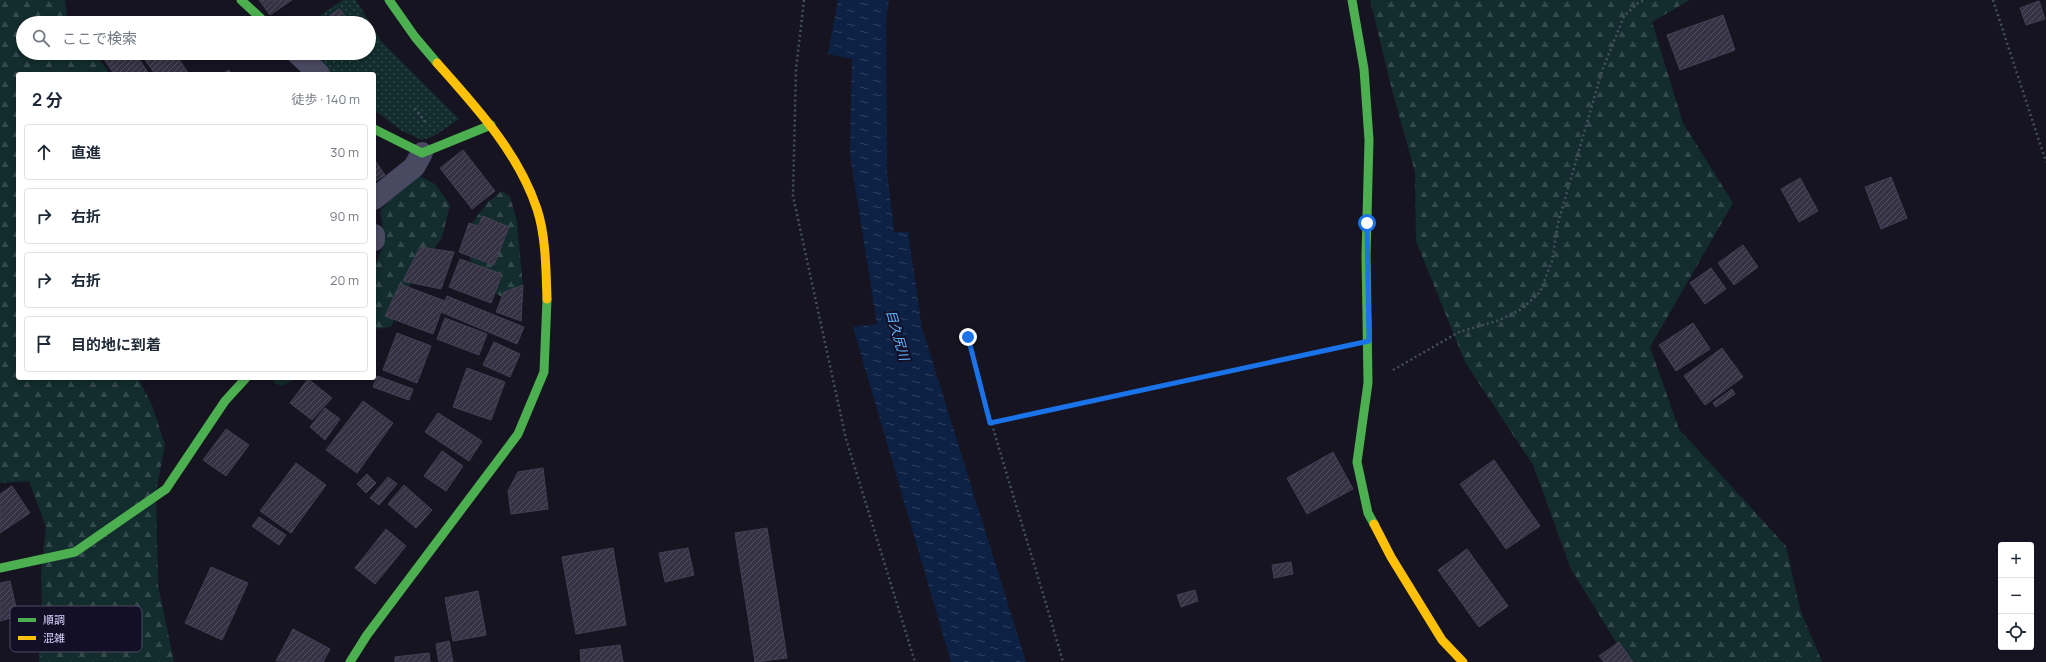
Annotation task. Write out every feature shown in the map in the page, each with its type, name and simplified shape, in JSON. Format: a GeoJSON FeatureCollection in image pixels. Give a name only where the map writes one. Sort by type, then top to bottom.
{"type":"FeatureCollection","features":[{"type":"Feature","properties":{"kind":"street"},"geometry":{"type":"LineString","coordinates":[[241,0],[258,16]]}},
{"type":"Feature","properties":{"kind":"street"},"geometry":{"type":"LineString","coordinates":[[350,662],[367,635],[518,434],[544,372],[547,302],[545,254],[537,209],[517,166],[491,125],[415,37],[389,0]]}},
{"type":"Feature","properties":{"kind":"street"},"geometry":{"type":"LineString","coordinates":[[1352,0],[1364,69],[1369,140],[1366,256],[1369,341],[1368,383],[1357,462],[1368,513],[1391,557],[1442,640],[1463,662]]}},
{"type":"Feature","properties":{"kind":"street"},"geometry":{"type":"LineString","coordinates":[[304,60],[317,72]]}},
{"type":"Feature","properties":{"kind":"street"},"geometry":{"type":"LineString","coordinates":[[376,197],[414,167],[422,153],[491,125]]}},
{"type":"Feature","properties":{"kind":"street"},"geometry":{"type":"LineString","coordinates":[[376,130],[422,153]]}},
{"type":"Feature","properties":{"kind":"street"},"geometry":{"type":"LineString","coordinates":[[0,568],[75,552],[166,489],[225,401],[244,380]]}},
{"type":"Feature","properties":{"kind":"path"},"geometry":{"type":"LineString","coordinates":[[804,0],[796,69],[793,196],[846,439],[915,662]]}},
{"type":"Feature","properties":{"kind":"path"},"geometry":{"type":"LineString","coordinates":[[1368,383],[1459,332],[1497,321],[1522,309],[1540,292],[1552,261],[1558,223],[1602,70],[1624,16],[1638,3],[1645,0]]}},
{"type":"Feature","properties":{"kind":"path"},"geometry":{"type":"LineString","coordinates":[[1993,0],[2046,162]]}},
{"type":"Feature","properties":{"kind":"path"},"geometry":{"type":"LineString","coordinates":[[415,108],[428,125]]}},
{"type":"Feature","properties":{"kind":"path"},"geometry":{"type":"LineString","coordinates":[[968,337],[990,423],[1063,662]]}},
{"type":"Feature","properties":{"kind":"path"},"geometry":{"type":"LineString","coordinates":[[990,423],[1369,341]]}},
{"type":"Feature","properties":{"kind":"green space"},"geometry":{"type":"Polygon","coordinates":[[[0,0],[65,0],[67,16],[16,16],[16,60],[100,60],[109,72],[16,72],[16,380],[139,380],[152,405],[165,445],[156,492],[158,585],[174,662],[39,662],[40,652],[142,652],[142,606],[42,606],[41,571],[46,527],[29,481],[0,483],[0,0]]]}},
{"type":"Feature","properties":{"kind":"green space"},"geometry":{"type":"Polygon","coordinates":[[[343,0],[356,0],[366,16],[319,16],[343,0]]]}},
{"type":"Feature","properties":{"kind":"green space"},"geometry":{"type":"Polygon","coordinates":[[[1370,0],[1690,0],[1652,22],[1683,123],[1733,203],[1650,347],[1679,429],[1786,546],[1800,609],[1822,662],[1628,662],[1571,569],[1533,465],[1465,362],[1416,241],[1415,172],[1393,94],[1370,0]]]}},
{"type":"Feature","properties":{"kind":"green space"},"geometry":{"type":"Polygon","coordinates":[[[376,32],[382,42],[459,119],[434,136],[422,140],[402,131],[376,112],[376,72],[330,72],[316,60],[376,60],[376,32]]]}},
{"type":"Feature","properties":{"kind":"green space"},"geometry":{"type":"Polygon","coordinates":[[[418,175],[435,184],[450,205],[442,237],[409,287],[391,327],[376,329],[376,263],[385,241],[380,211],[398,190],[418,175]]]}},
{"type":"Feature","properties":{"kind":"green space"},"geometry":{"type":"Polygon","coordinates":[[[502,191],[510,197],[517,221],[523,287],[519,297],[502,297],[479,284],[469,256],[472,223],[488,202],[502,191]]]}},
{"type":"Feature","properties":{"kind":"green space"},"geometry":{"type":"Polygon","coordinates":[[[274,380],[292,380],[282,386],[274,383],[274,380]]]}},
{"type":"Feature","properties":{"kind":"water","name":"目久尻川"},"geometry":{"type":"Polygon","coordinates":[[[838,0],[889,0],[886,20],[887,170],[894,232],[908,232],[922,328],[1026,662],[951,662],[853,327],[877,324],[850,155],[852,59],[828,54],[838,0]]]}},
{"type":"Feature","properties":{"kind":"building"},"geometry":{"type":"Polygon","coordinates":[[[259,0],[292,0],[270,15],[259,0]]]}},
{"type":"Feature","properties":{"kind":"building"},"geometry":{"type":"Polygon","coordinates":[[[2039,1],[2045,19],[2026,25],[2020,8],[2039,1]]]}},
{"type":"Feature","properties":{"kind":"building"},"geometry":{"type":"Polygon","coordinates":[[[340,9],[345,16],[331,16],[330,15],[340,9]]]}},
{"type":"Feature","properties":{"kind":"building"},"geometry":{"type":"Polygon","coordinates":[[[1723,15],[1735,50],[1680,70],[1667,35],[1723,15]]]}},
{"type":"Feature","properties":{"kind":"building"},"geometry":{"type":"Polygon","coordinates":[[[105,60],[140,60],[148,72],[113,72],[105,60]]]}},
{"type":"Feature","properties":{"kind":"building"},"geometry":{"type":"Polygon","coordinates":[[[145,60],[180,60],[187,72],[154,72],[145,60]]]}},
{"type":"Feature","properties":{"kind":"building"},"geometry":{"type":"Polygon","coordinates":[[[463,150],[495,191],[472,209],[440,168],[463,150]]]}},
{"type":"Feature","properties":{"kind":"building"},"geometry":{"type":"Polygon","coordinates":[[[376,162],[385,175],[376,181],[376,162]]]}},
{"type":"Feature","properties":{"kind":"building"},"geometry":{"type":"Polygon","coordinates":[[[1891,177],[1907,218],[1881,229],[1865,187],[1891,177]]]}},
{"type":"Feature","properties":{"kind":"building"},"geometry":{"type":"Polygon","coordinates":[[[1800,178],[1818,211],[1799,222],[1781,189],[1800,178]]]}},
{"type":"Feature","properties":{"kind":"building"},"geometry":{"type":"Polygon","coordinates":[[[483,216],[509,227],[494,265],[459,252],[469,223],[478,226],[483,216]]]}},
{"type":"Feature","properties":{"kind":"building"},"geometry":{"type":"Polygon","coordinates":[[[1743,245],[1758,267],[1734,285],[1718,263],[1743,245]]]}},
{"type":"Feature","properties":{"kind":"building"},"geometry":{"type":"Polygon","coordinates":[[[420,247],[454,252],[441,289],[403,281],[420,247]]]}},
{"type":"Feature","properties":{"kind":"building"},"geometry":{"type":"Polygon","coordinates":[[[460,259],[502,274],[491,303],[449,287],[460,259]]]}},
{"type":"Feature","properties":{"kind":"building"},"geometry":{"type":"Polygon","coordinates":[[[1711,268],[1726,289],[1705,304],[1690,283],[1711,268]]]}},
{"type":"Feature","properties":{"kind":"building"},"geometry":{"type":"Polygon","coordinates":[[[400,284],[445,301],[433,334],[385,316],[400,284]]]}},
{"type":"Feature","properties":{"kind":"building"},"geometry":{"type":"Polygon","coordinates":[[[523,285],[521,321],[496,312],[504,292],[523,285]]]}},
{"type":"Feature","properties":{"kind":"building"},"geometry":{"type":"Polygon","coordinates":[[[447,296],[524,327],[517,344],[441,312],[447,296]]]}},
{"type":"Feature","properties":{"kind":"building"},"geometry":{"type":"Polygon","coordinates":[[[445,318],[487,334],[479,355],[437,339],[445,318]]]}},
{"type":"Feature","properties":{"kind":"building"},"geometry":{"type":"Polygon","coordinates":[[[1693,323],[1710,349],[1676,371],[1659,345],[1693,323]]]}},
{"type":"Feature","properties":{"kind":"building"},"geometry":{"type":"Polygon","coordinates":[[[397,333],[431,346],[417,383],[383,370],[397,333]]]}},
{"type":"Feature","properties":{"kind":"building"},"geometry":{"type":"Polygon","coordinates":[[[494,342],[520,354],[510,377],[483,365],[494,342]]]}},
{"type":"Feature","properties":{"kind":"building"},"geometry":{"type":"Polygon","coordinates":[[[1722,348],[1743,377],[1705,405],[1684,376],[1722,348]]]}},
{"type":"Feature","properties":{"kind":"building"},"geometry":{"type":"Polygon","coordinates":[[[467,368],[505,382],[491,420],[453,407],[467,368]]]}},
{"type":"Feature","properties":{"kind":"building"},"geometry":{"type":"Polygon","coordinates":[[[377,376],[413,389],[409,400],[373,387],[377,376]]]}},
{"type":"Feature","properties":{"kind":"building"},"geometry":{"type":"Polygon","coordinates":[[[307,380],[332,398],[312,420],[290,403],[307,380]]]}},
{"type":"Feature","properties":{"kind":"building"},"geometry":{"type":"Polygon","coordinates":[[[1732,389],[1735,394],[1716,407],[1713,403],[1732,389]]]}},
{"type":"Feature","properties":{"kind":"building"},"geometry":{"type":"Polygon","coordinates":[[[363,401],[393,423],[357,473],[326,450],[363,401]]]}},
{"type":"Feature","properties":{"kind":"building"},"geometry":{"type":"Polygon","coordinates":[[[325,408],[340,419],[325,440],[310,427],[325,408]]]}},
{"type":"Feature","properties":{"kind":"building"},"geometry":{"type":"Polygon","coordinates":[[[438,413],[482,441],[469,461],[425,432],[438,413]]]}},
{"type":"Feature","properties":{"kind":"building"},"geometry":{"type":"Polygon","coordinates":[[[226,429],[249,445],[226,476],[203,460],[226,429]]]}},
{"type":"Feature","properties":{"kind":"building"},"geometry":{"type":"Polygon","coordinates":[[[442,451],[463,466],[446,491],[424,476],[442,451]]]}},
{"type":"Feature","properties":{"kind":"building"},"geometry":{"type":"Polygon","coordinates":[[[1333,452],[1353,489],[1307,514],[1287,478],[1333,452]]]}},
{"type":"Feature","properties":{"kind":"building"},"geometry":{"type":"Polygon","coordinates":[[[1494,460],[1540,526],[1506,549],[1460,484],[1494,460]]]}},
{"type":"Feature","properties":{"kind":"building"},"geometry":{"type":"Polygon","coordinates":[[[296,463],[326,485],[291,533],[260,511],[296,463]]]}},
{"type":"Feature","properties":{"kind":"building"},"geometry":{"type":"Polygon","coordinates":[[[543,468],[548,509],[511,514],[508,491],[518,472],[543,468]]]}},
{"type":"Feature","properties":{"kind":"building"},"geometry":{"type":"Polygon","coordinates":[[[367,474],[376,483],[366,493],[357,484],[367,474]]]}},
{"type":"Feature","properties":{"kind":"building"},"geometry":{"type":"Polygon","coordinates":[[[388,477],[397,484],[379,505],[370,498],[388,477]]]}},
{"type":"Feature","properties":{"kind":"building"},"geometry":{"type":"Polygon","coordinates":[[[404,485],[432,510],[416,528],[388,504],[404,485]]]}},
{"type":"Feature","properties":{"kind":"building"},"geometry":{"type":"Polygon","coordinates":[[[12,486],[30,513],[0,533],[0,494],[12,486]]]}},
{"type":"Feature","properties":{"kind":"building"},"geometry":{"type":"Polygon","coordinates":[[[259,517],[286,535],[279,545],[252,526],[259,517]]]}},
{"type":"Feature","properties":{"kind":"building"},"geometry":{"type":"Polygon","coordinates":[[[767,528],[787,658],[755,662],[735,533],[767,528]]]}},
{"type":"Feature","properties":{"kind":"building"},"geometry":{"type":"Polygon","coordinates":[[[386,529],[406,546],[375,584],[355,568],[386,529]]]}},
{"type":"Feature","properties":{"kind":"building"},"geometry":{"type":"Polygon","coordinates":[[[613,548],[626,625],[576,634],[562,557],[613,548]]]}},
{"type":"Feature","properties":{"kind":"building"},"geometry":{"type":"Polygon","coordinates":[[[688,548],[694,575],[665,582],[659,553],[688,548]]]}},
{"type":"Feature","properties":{"kind":"building"},"geometry":{"type":"Polygon","coordinates":[[[1467,549],[1508,606],[1479,627],[1438,570],[1467,549]]]}},
{"type":"Feature","properties":{"kind":"building"},"geometry":{"type":"Polygon","coordinates":[[[1291,562],[1293,574],[1274,578],[1272,565],[1291,562]]]}},
{"type":"Feature","properties":{"kind":"building"},"geometry":{"type":"Polygon","coordinates":[[[211,567],[248,583],[222,640],[185,623],[211,567]]]}},
{"type":"Feature","properties":{"kind":"building"},"geometry":{"type":"Polygon","coordinates":[[[10,581],[16,606],[10,606],[10,618],[0,621],[0,583],[10,581]]]}},
{"type":"Feature","properties":{"kind":"building"},"geometry":{"type":"Polygon","coordinates":[[[1195,590],[1198,601],[1181,607],[1177,595],[1195,590]]]}},
{"type":"Feature","properties":{"kind":"building"},"geometry":{"type":"Polygon","coordinates":[[[478,591],[486,635],[453,641],[445,598],[478,591]]]}},
{"type":"Feature","properties":{"kind":"building"},"geometry":{"type":"Polygon","coordinates":[[[293,629],[330,649],[323,662],[276,661],[293,629]]]}},
{"type":"Feature","properties":{"kind":"building"},"geometry":{"type":"Polygon","coordinates":[[[449,641],[453,662],[439,662],[436,644],[449,641]]]}},
{"type":"Feature","properties":{"kind":"building"},"geometry":{"type":"Polygon","coordinates":[[[1619,642],[1633,662],[1604,662],[1599,656],[1619,642]]]}},
{"type":"Feature","properties":{"kind":"building"},"geometry":{"type":"Polygon","coordinates":[[[620,645],[623,662],[581,662],[580,650],[620,645]]]}},
{"type":"Feature","properties":{"kind":"building"},"geometry":{"type":"Polygon","coordinates":[[[429,653],[430,662],[395,662],[395,657],[429,653]]]}},
{"type":"Feature","properties":{"kind":"traffic: fast"},"geometry":{"type":"LineString","coordinates":[[241,0],[258,16]]}},
{"type":"Feature","properties":{"kind":"traffic: fast"},"geometry":{"type":"LineString","coordinates":[[389,0],[415,37],[437,63]]}},
{"type":"Feature","properties":{"kind":"traffic: fast"},"geometry":{"type":"LineString","coordinates":[[1352,0],[1364,69],[1369,140],[1366,256],[1368,383],[1357,462],[1368,513],[1374,524]]}},
{"type":"Feature","properties":{"kind":"traffic: fast"},"geometry":{"type":"LineString","coordinates":[[376,130],[422,153],[491,125]]}},
{"type":"Feature","properties":{"kind":"traffic: fast"},"geometry":{"type":"LineString","coordinates":[[350,662],[367,635],[518,434],[544,372],[547,299]]}},
{"type":"Feature","properties":{"kind":"traffic: fast"},"geometry":{"type":"LineString","coordinates":[[0,568],[75,552],[166,489],[225,401],[244,380]]}},
{"type":"Feature","properties":{"kind":"traffic: slow"},"geometry":{"type":"LineString","coordinates":[[437,63],[494,131],[519,168],[529,188],[537,209],[542,231],[545,254],[547,299]]}},
{"type":"Feature","properties":{"kind":"traffic: slow"},"geometry":{"type":"LineString","coordinates":[[1374,524],[1391,557],[1442,640],[1463,662]]}},
{"type":"Feature","properties":{"kind":"route"},"geometry":{"type":"LineString","coordinates":[[968,337],[990,423],[1369,341],[1366,256],[1367,223]]}}]}
